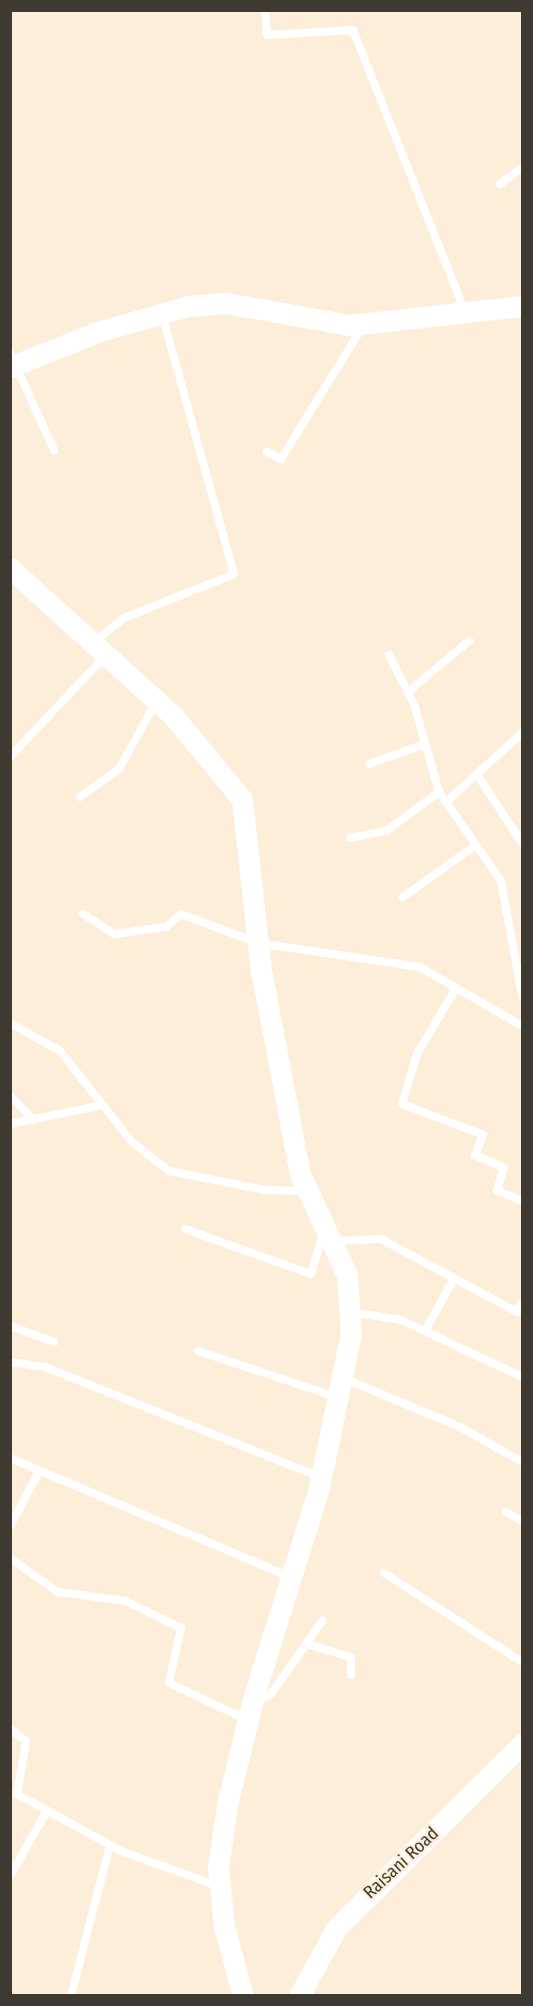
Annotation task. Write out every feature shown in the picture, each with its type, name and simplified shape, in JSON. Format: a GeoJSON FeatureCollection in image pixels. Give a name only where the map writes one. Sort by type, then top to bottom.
{"type":"FeatureCollection","features":[{"type":"Feature","properties":{"kind":"street"},"geometry":{"type":"LineString","coordinates":[[14,361],[97,332],[162,313],[226,303],[364,323],[466,314],[522,306]]}},
{"type":"Feature","properties":{"kind":"street"},"geometry":{"type":"LineString","coordinates":[[10,568],[101,647],[156,700],[242,799],[258,943],[308,1191],[347,1275],[349,1312],[339,1388],[321,1477],[250,1712],[227,1805],[220,1886],[224,1926],[243,1995]]}},
{"type":"Feature","properties":{"kind":"street","name":"Raisani Road"},"geometry":{"type":"LineString","coordinates":[[299,1995],[337,1927],[522,1744]]}},
{"type":"Feature","properties":{"kind":"lane"},"geometry":{"type":"LineString","coordinates":[[265,10],[267,34],[353,30],[466,314]]}},
{"type":"Feature","properties":{"kind":"lane"},"geometry":{"type":"LineString","coordinates":[[500,184],[522,168]]}},
{"type":"Feature","properties":{"kind":"lane"},"geometry":{"type":"LineString","coordinates":[[10,757],[124,618],[234,574],[162,313]]}},
{"type":"Feature","properties":{"kind":"lane"},"geometry":{"type":"LineString","coordinates":[[267,452],[281,459],[364,323]]}},
{"type":"Feature","properties":{"kind":"lane"},"geometry":{"type":"LineString","coordinates":[[14,361],[54,450]]}},
{"type":"Feature","properties":{"kind":"lane"},"geometry":{"type":"LineString","coordinates":[[408,692],[469,641]]}},
{"type":"Feature","properties":{"kind":"lane"},"geometry":{"type":"LineString","coordinates":[[390,655],[408,692],[439,792],[501,880],[522,995]]}},
{"type":"Feature","properties":{"kind":"lane"},"geometry":{"type":"LineString","coordinates":[[81,797],[119,769],[156,700]]}},
{"type":"Feature","properties":{"kind":"lane"},"geometry":{"type":"LineString","coordinates":[[446,802],[478,776],[522,733]]}},
{"type":"Feature","properties":{"kind":"lane"},"geometry":{"type":"LineString","coordinates":[[369,764],[425,744]]}},
{"type":"Feature","properties":{"kind":"lane"},"geometry":{"type":"LineString","coordinates":[[478,776],[522,843]]}},
{"type":"Feature","properties":{"kind":"lane"},"geometry":{"type":"LineString","coordinates":[[350,838],[386,831],[439,792]]}},
{"type":"Feature","properties":{"kind":"lane"},"geometry":{"type":"LineString","coordinates":[[403,897],[476,845]]}},
{"type":"Feature","properties":{"kind":"lane"},"geometry":{"type":"LineString","coordinates":[[83,914],[114,934],[166,927],[181,914],[258,943],[420,967],[522,1026]]}},
{"type":"Feature","properties":{"kind":"lane"},"geometry":{"type":"LineString","coordinates":[[456,988],[417,1054],[402,1104],[483,1135],[475,1155],[504,1168],[497,1190],[522,1201]]}},
{"type":"Feature","properties":{"kind":"lane"},"geometry":{"type":"LineString","coordinates":[[10,1023],[60,1051],[132,1142],[169,1171],[265,1190],[308,1191]]}},
{"type":"Feature","properties":{"kind":"lane"},"geometry":{"type":"LineString","coordinates":[[10,1096],[33,1119]]}},
{"type":"Feature","properties":{"kind":"lane"},"geometry":{"type":"LineString","coordinates":[[10,1124],[103,1105]]}},
{"type":"Feature","properties":{"kind":"lane"},"geometry":{"type":"LineString","coordinates":[[185,1229],[311,1274],[327,1235],[381,1239],[452,1282],[517,1312],[522,1303]]}},
{"type":"Feature","properties":{"kind":"lane"},"geometry":{"type":"LineString","coordinates":[[425,1331],[452,1282]]}},
{"type":"Feature","properties":{"kind":"lane"},"geometry":{"type":"LineString","coordinates":[[349,1312],[401,1320],[522,1377]]}},
{"type":"Feature","properties":{"kind":"lane"},"geometry":{"type":"LineString","coordinates":[[10,1326],[54,1342]]}},
{"type":"Feature","properties":{"kind":"lane"},"geometry":{"type":"LineString","coordinates":[[198,1351],[339,1388],[460,1427],[522,1462]]}},
{"type":"Feature","properties":{"kind":"lane"},"geometry":{"type":"LineString","coordinates":[[10,1362],[45,1366],[321,1477]]}},
{"type":"Feature","properties":{"kind":"lane"},"geometry":{"type":"LineString","coordinates":[[10,1458],[290,1577]]}},
{"type":"Feature","properties":{"kind":"lane"},"geometry":{"type":"LineString","coordinates":[[10,1526],[39,1472]]}},
{"type":"Feature","properties":{"kind":"lane"},"geometry":{"type":"LineString","coordinates":[[506,1512],[522,1521]]}},
{"type":"Feature","properties":{"kind":"lane"},"geometry":{"type":"LineString","coordinates":[[10,1558],[58,1592],[126,1601],[181,1628],[169,1683],[250,1712],[271,1694],[323,1620]]}},
{"type":"Feature","properties":{"kind":"lane"},"geometry":{"type":"LineString","coordinates":[[384,1573],[522,1662]]}},
{"type":"Feature","properties":{"kind":"lane"},"geometry":{"type":"LineString","coordinates":[[306,1644],[351,1657],[351,1675]]}},
{"type":"Feature","properties":{"kind":"lane"},"geometry":{"type":"LineString","coordinates":[[10,1729],[26,1741],[17,1794],[110,1845],[220,1886]]}},
{"type":"Feature","properties":{"kind":"lane"},"geometry":{"type":"LineString","coordinates":[[10,1876],[48,1811]]}},
{"type":"Feature","properties":{"kind":"lane"},"geometry":{"type":"LineString","coordinates":[[71,1995],[110,1845]]}}]}
